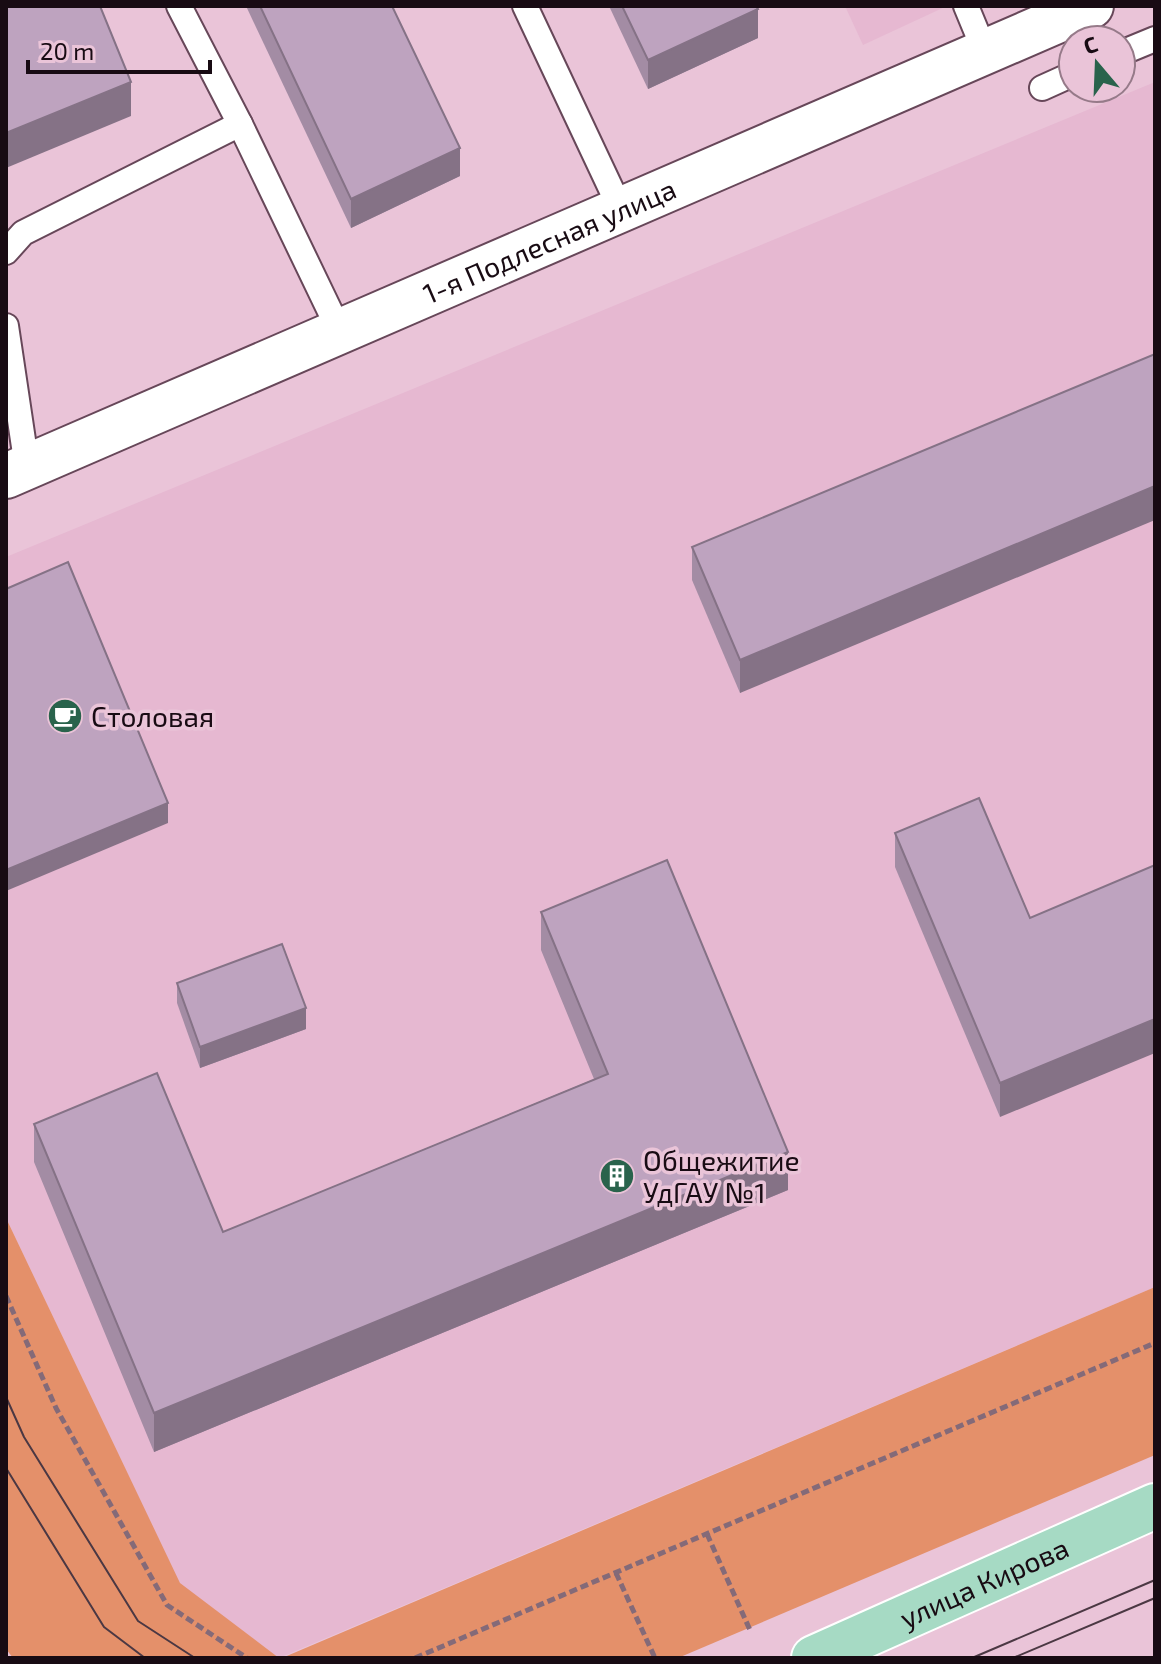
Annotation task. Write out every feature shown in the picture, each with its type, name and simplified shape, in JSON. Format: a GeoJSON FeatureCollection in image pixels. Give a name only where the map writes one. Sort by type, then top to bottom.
{"type":"FeatureCollection","features":[{"type":"Feature","properties":{"kind":"main road","name":"улица Кирова"},"geometry":{"type":"LineString","coordinates":[[814,1658],[1155,1506]]}},
{"type":"Feature","properties":{"kind":"street","name":"1-я Подлесная улица"},"geometry":{"type":"LineString","coordinates":[[16,472],[1091,6]]}},
{"type":"Feature","properties":{"kind":"lane"},"geometry":{"type":"LineString","coordinates":[[179,6],[240,124],[340,332]]}},
{"type":"Feature","properties":{"kind":"lane"},"geometry":{"type":"LineString","coordinates":[[525,6],[621,210]]}},
{"type":"Feature","properties":{"kind":"lane"},"geometry":{"type":"LineString","coordinates":[[966,6],[985,52]]}},
{"type":"Feature","properties":{"kind":"lane"},"geometry":{"type":"LineString","coordinates":[[1042,88],[1057,81]]}},
{"type":"Feature","properties":{"kind":"lane"},"geometry":{"type":"LineString","coordinates":[[6,252],[23,233],[240,124]]}},
{"type":"Feature","properties":{"kind":"lane"},"geometry":{"type":"LineString","coordinates":[[6,326],[16,472]]}},
{"type":"Feature","properties":{"kind":"path"},"geometry":{"type":"LineString","coordinates":[[6,1296],[56,1408],[167,1605],[247,1658]]}},
{"type":"Feature","properties":{"kind":"path"},"geometry":{"type":"LineString","coordinates":[[415,1658],[1155,1343]]}},
{"type":"Feature","properties":{"kind":"path"},"geometry":{"type":"LineString","coordinates":[[707,1534],[750,1630]]}},
{"type":"Feature","properties":{"kind":"path"},"geometry":{"type":"LineString","coordinates":[[616,1573],[655,1658]]}},
{"type":"Feature","properties":{"kind":"shaded area"},"geometry":{"type":"Polygon","coordinates":[[[845,6],[947,6],[863,45],[845,6]]]}},
{"type":"Feature","properties":{"kind":"shaded area"},"geometry":{"type":"Polygon","coordinates":[[[1155,82],[1155,1287],[279,1658],[180,1584],[6,1218],[6,557],[1102,104],[1137,104],[1137,89],[1155,82]]]}},
{"type":"Feature","properties":{"kind":"shaded area"},"geometry":{"type":"Polygon","coordinates":[[[6,1218],[180,1583],[279,1658],[13,1658],[6,1649],[6,1218]]]}},
{"type":"Feature","properties":{"kind":"shaded area"},"geometry":{"type":"Polygon","coordinates":[[[1155,1287],[1155,1455],[678,1658],[282,1658],[1155,1287]]]}},
{"type":"Feature","properties":{"kind":"building"},"geometry":{"type":"Polygon","coordinates":[[[6,6],[100,6],[131,82],[6,133],[6,6]]]}},
{"type":"Feature","properties":{"kind":"building"},"geometry":{"type":"Polygon","coordinates":[[[260,6],[392,6],[460,148],[351,199],[260,6]]]}},
{"type":"Feature","properties":{"kind":"building"},"geometry":{"type":"Polygon","coordinates":[[[622,6],[756,6],[758,9],[648,60],[622,6]]]}},
{"type":"Feature","properties":{"kind":"building"},"geometry":{"type":"Polygon","coordinates":[[[1155,354],[1155,486],[740,660],[692,547],[1155,354]]]}},
{"type":"Feature","properties":{"kind":"building","name":"Столовая"},"geometry":{"type":"Polygon","coordinates":[[[68,562],[168,803],[6,870],[6,589],[68,562]]]}},
{"type":"Feature","properties":{"kind":"building"},"geometry":{"type":"Polygon","coordinates":[[[979,798],[1030,918],[1155,865],[1155,1019],[1000,1083],[895,833],[979,798]]]}},
{"type":"Feature","properties":{"kind":"building","name":"Общежитие УдГАУ №1"},"geometry":{"type":"Polygon","coordinates":[[[667,860],[788,1152],[154,1413],[34,1124],[157,1073],[223,1232],[608,1074],[541,912],[667,860]]]}},
{"type":"Feature","properties":{"kind":"building"},"geometry":{"type":"Polygon","coordinates":[[[282,944],[306,1008],[200,1047],[177,983],[282,944]]]}},
{"type":"Feature","properties":{"kind":"tram line"},"geometry":{"type":"LineString","coordinates":[[6,1397],[24,1437],[138,1621],[195,1658]]}},
{"type":"Feature","properties":{"kind":"tram line"},"geometry":{"type":"LineString","coordinates":[[6,1468],[104,1627],[145,1658]]}},
{"type":"Feature","properties":{"kind":"tram line"},"geometry":{"type":"LineString","coordinates":[[972,1658],[1155,1580]]}},
{"type":"Feature","properties":{"kind":"tram line"},"geometry":{"type":"LineString","coordinates":[[1013,1658],[1155,1598]]}},
{"type":"Feature","properties":{"kind":"place","name":"Столовая"},"geometry":{"type":"Point","coordinates":[65,716]}},
{"type":"Feature","properties":{"kind":"place","name":"Общежитие УдГАУ №1"},"geometry":{"type":"Point","coordinates":[617,1176]}}]}
